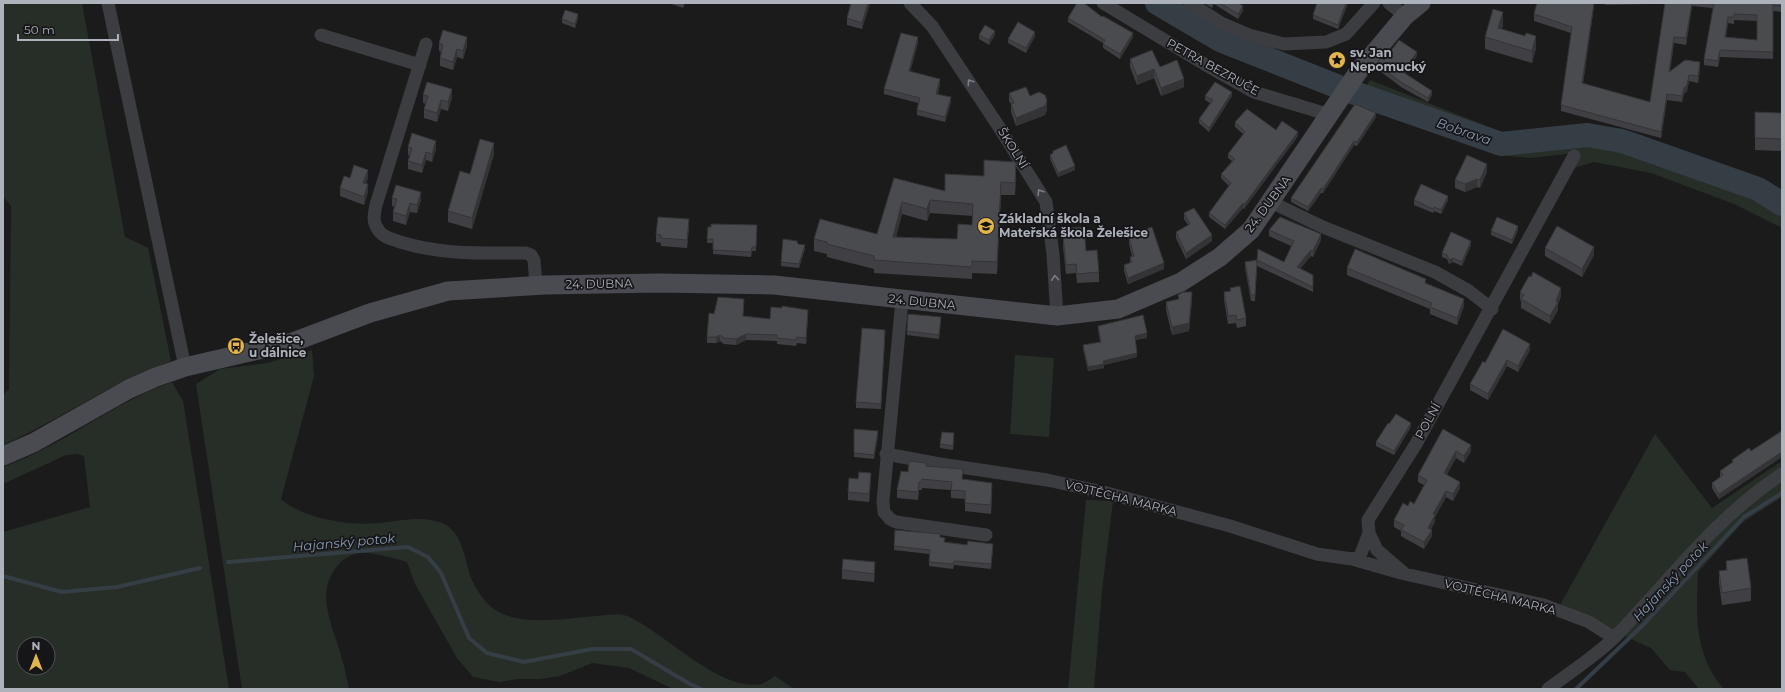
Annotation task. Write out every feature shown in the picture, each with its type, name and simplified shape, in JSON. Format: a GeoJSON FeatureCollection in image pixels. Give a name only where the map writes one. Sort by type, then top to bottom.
{"type":"FeatureCollection","features":[{"type":"Feature","properties":{"kind":"main road","name":"24. DUBNA"},"geometry":{"type":"LineString","coordinates":[[3,456],[33,443],[129,389],[156,377],[185,367],[293,342],[370,313],[448,291],[536,285],[659,283],[774,285],[1057,316],[1118,309],[1181,282],[1220,256],[1252,230],[1358,72],[1405,16],[1421,3]]}},
{"type":"Feature","properties":{"kind":"street"},"geometry":{"type":"LineString","coordinates":[[108,3],[185,367]]}},
{"type":"Feature","properties":{"kind":"street","name":"ŠKOLNÍ"},"geometry":{"type":"LineString","coordinates":[[910,3],[932,26],[999,127],[1046,202],[1053,254],[1057,316]]}},
{"type":"Feature","properties":{"kind":"street","name":"PETRA BEZRUČE"},"geometry":{"type":"LineString","coordinates":[[1103,3],[1254,92],[1330,115]]}},
{"type":"Feature","properties":{"kind":"street"},"geometry":{"type":"LineString","coordinates":[[1190,3],[1228,26],[1249,35],[1284,44],[1326,42],[1346,34],[1374,3]]}},
{"type":"Feature","properties":{"kind":"street"},"geometry":{"type":"LineString","coordinates":[[1389,3],[1405,16]]}},
{"type":"Feature","properties":{"kind":"street"},"geometry":{"type":"LineString","coordinates":[[321,35],[420,65]]}},
{"type":"Feature","properties":{"kind":"street"},"geometry":{"type":"LineString","coordinates":[[426,44],[376,205],[373,216],[374,224],[379,232],[386,237],[423,248],[456,253],[526,253],[531,255],[534,260],[536,285]]}},
{"type":"Feature","properties":{"kind":"street","name":"POLNÍ"},"geometry":{"type":"LineString","coordinates":[[1369,533],[1368,520],[1416,444],[1492,309],[1574,156]]}},
{"type":"Feature","properties":{"kind":"street"},"geometry":{"type":"LineString","coordinates":[[1271,202],[1323,227],[1435,272],[1469,291],[1492,309]]}},
{"type":"Feature","properties":{"kind":"street"},"geometry":{"type":"LineString","coordinates":[[902,300],[886,454],[883,501],[884,512],[890,519],[896,522],[986,535]]}},
{"type":"Feature","properties":{"kind":"street","name":"VOJTĚCHA MARKA"},"geometry":{"type":"LineString","coordinates":[[886,454],[940,464],[1047,480],[1103,492],[1230,526],[1317,554],[1352,559],[1405,574],[1544,605],[1589,622],[1614,638]]}},
{"type":"Feature","properties":{"kind":"street"},"geometry":{"type":"LineString","coordinates":[[1548,689],[1614,638],[1729,514],[1758,489],[1782,474]]}},
{"type":"Feature","properties":{"kind":"street"},"geometry":{"type":"LineString","coordinates":[[1352,559],[1360,556],[1369,533]]}},
{"type":"Feature","properties":{"kind":"street","name":"VOJTĚCHA MARKA"},"geometry":{"type":"LineString","coordinates":[[1369,533],[1377,550],[1405,574]]}},
{"type":"Feature","properties":{"kind":"shaded area"},"geometry":{"type":"Polygon","coordinates":[[[3,3],[82,3],[125,237],[148,248],[171,361],[128,379],[3,445],[3,395],[9,389],[11,206],[3,196],[3,3]]]}},
{"type":"Feature","properties":{"kind":"shaded area"},"geometry":{"type":"Polygon","coordinates":[[[1370,80],[1507,134],[1612,128],[1760,177],[1782,190],[1782,228],[1734,204],[1651,173],[1594,162],[1574,168],[1574,153],[1531,158],[1495,155],[1447,132],[1357,100],[1370,80]]]}},
{"type":"Feature","properties":{"kind":"shaded area"},"geometry":{"type":"Polygon","coordinates":[[[312,350],[314,376],[281,499],[290,506],[314,516],[341,522],[367,524],[410,519],[427,519],[442,523],[455,533],[459,540],[469,572],[477,590],[489,605],[500,612],[512,617],[526,620],[556,620],[612,614],[624,615],[642,624],[693,659],[728,679],[745,684],[762,684],[775,676],[794,689],[673,689],[629,668],[592,663],[560,676],[540,679],[518,679],[499,682],[473,677],[457,658],[415,584],[407,562],[380,555],[358,553],[351,555],[340,563],[332,574],[327,585],[326,598],[330,622],[343,663],[349,689],[242,689],[196,384],[220,369],[267,363],[312,350]]]}},
{"type":"Feature","properties":{"kind":"shaded area"},"geometry":{"type":"Polygon","coordinates":[[[1015,355],[1054,358],[1049,437],[1010,434],[1015,355]]]}},
{"type":"Feature","properties":{"kind":"shaded area"},"geometry":{"type":"Polygon","coordinates":[[[172,382],[183,401],[229,689],[3,689],[3,532],[90,507],[84,456],[77,454],[66,455],[3,484],[3,467],[46,448],[129,401],[172,382]]]}},
{"type":"Feature","properties":{"kind":"shaded area"},"geometry":{"type":"Polygon","coordinates":[[[1655,434],[1712,508],[1782,461],[1782,497],[1743,522],[1698,572],[1697,619],[1702,649],[1714,676],[1724,689],[1699,689],[1685,672],[1670,670],[1651,648],[1559,607],[1655,434]]]}},
{"type":"Feature","properties":{"kind":"shaded area"},"geometry":{"type":"Polygon","coordinates":[[[1086,500],[1113,501],[1102,591],[1094,689],[1068,689],[1086,500]]]}},
{"type":"Feature","properties":{"kind":"building"},"geometry":{"type":"Polygon","coordinates":[[[851,3],[868,3],[862,23],[847,18],[851,3]]]}},
{"type":"Feature","properties":{"kind":"building"},"geometry":{"type":"Polygon","coordinates":[[[1077,3],[1084,3],[1102,17],[1103,16],[1133,33],[1120,54],[1103,44],[1105,40],[1068,18],[1077,3]]]}},
{"type":"Feature","properties":{"kind":"building"},"geometry":{"type":"Polygon","coordinates":[[[1220,3],[1238,3],[1243,6],[1238,14],[1220,3]]]}},
{"type":"Feature","properties":{"kind":"building"},"geometry":{"type":"Polygon","coordinates":[[[1317,3],[1346,3],[1338,25],[1313,15],[1317,3]]]}},
{"type":"Feature","properties":{"kind":"building"},"geometry":{"type":"Polygon","coordinates":[[[1537,3],[1594,3],[1582,83],[1650,102],[1665,3],[1692,3],[1686,38],[1674,37],[1669,72],[1685,60],[1700,62],[1698,76],[1689,75],[1687,85],[1684,88],[1682,96],[1667,94],[1661,132],[1561,105],[1572,27],[1534,14],[1537,3]]]}},
{"type":"Feature","properties":{"kind":"building"},"geometry":{"type":"Polygon","coordinates":[[[1714,3],[1782,3],[1782,6],[1773,5],[1773,52],[1720,50],[1718,61],[1704,59],[1714,3]],[[1734,14],[1734,17],[1728,17],[1725,37],[1757,40],[1757,15],[1734,14]]]}},
{"type":"Feature","properties":{"kind":"building"},"geometry":{"type":"Polygon","coordinates":[[[1493,9],[1503,12],[1498,28],[1525,36],[1526,33],[1536,36],[1532,51],[1485,37],[1493,9]]]}},
{"type":"Feature","properties":{"kind":"building"},"geometry":{"type":"Polygon","coordinates":[[[565,10],[578,14],[575,24],[562,19],[565,10]]]}},
{"type":"Feature","properties":{"kind":"building"},"geometry":{"type":"Polygon","coordinates":[[[1018,22],[1035,32],[1026,48],[1008,39],[1018,22]]]}},
{"type":"Feature","properties":{"kind":"building"},"geometry":{"type":"Polygon","coordinates":[[[985,25],[995,31],[989,40],[979,35],[985,25]]]}},
{"type":"Feature","properties":{"kind":"building"},"geometry":{"type":"Polygon","coordinates":[[[443,30],[467,37],[463,51],[457,49],[453,62],[440,58],[443,45],[439,43],[443,30]]]}},
{"type":"Feature","properties":{"kind":"building"},"geometry":{"type":"Polygon","coordinates":[[[901,33],[918,37],[909,71],[940,79],[936,94],[951,97],[945,117],[917,110],[920,98],[884,89],[901,33]]]}},
{"type":"Feature","properties":{"kind":"building"},"geometry":{"type":"Polygon","coordinates":[[[1399,40],[1417,52],[1403,72],[1432,91],[1428,98],[1401,82],[1376,64],[1381,58],[1384,60],[1399,40]]]}},
{"type":"Feature","properties":{"kind":"building"},"geometry":{"type":"Polygon","coordinates":[[[1152,50],[1160,67],[1177,60],[1184,79],[1161,88],[1154,69],[1137,76],[1130,59],[1152,50]]]}},
{"type":"Feature","properties":{"kind":"building"},"geometry":{"type":"Polygon","coordinates":[[[427,82],[452,89],[448,102],[441,100],[437,113],[424,109],[428,96],[423,95],[427,82]]]}},
{"type":"Feature","properties":{"kind":"building"},"geometry":{"type":"Polygon","coordinates":[[[1215,82],[1232,92],[1209,128],[1199,119],[1213,100],[1205,96],[1215,82]]]}},
{"type":"Feature","properties":{"kind":"building"},"geometry":{"type":"Polygon","coordinates":[[[1026,87],[1030,96],[1039,92],[1045,95],[1047,101],[1045,106],[1016,118],[1011,104],[1014,103],[1009,93],[1026,87]]]}},
{"type":"Feature","properties":{"kind":"building"},"geometry":{"type":"Polygon","coordinates":[[[1355,104],[1376,113],[1357,142],[1354,141],[1323,189],[1321,188],[1308,207],[1291,198],[1355,104]]]}},
{"type":"Feature","properties":{"kind":"building"},"geometry":{"type":"Polygon","coordinates":[[[1247,109],[1276,130],[1282,121],[1298,132],[1244,205],[1243,203],[1225,225],[1209,213],[1231,183],[1221,174],[1235,159],[1228,154],[1245,132],[1235,122],[1247,109]]]}},
{"type":"Feature","properties":{"kind":"building"},"geometry":{"type":"Polygon","coordinates":[[[1755,112],[1782,113],[1782,139],[1755,138],[1755,112]]]}},
{"type":"Feature","properties":{"kind":"building"},"geometry":{"type":"Polygon","coordinates":[[[412,133],[436,141],[432,154],[426,152],[422,165],[408,161],[412,148],[408,147],[412,133]]]}},
{"type":"Feature","properties":{"kind":"building"},"geometry":{"type":"Polygon","coordinates":[[[480,139],[494,143],[472,218],[448,211],[460,171],[470,174],[480,139]]]}},
{"type":"Feature","properties":{"kind":"building"},"geometry":{"type":"Polygon","coordinates":[[[1066,145],[1075,166],[1058,173],[1050,155],[1053,151],[1066,145]]]}},
{"type":"Feature","properties":{"kind":"building"},"geometry":{"type":"Polygon","coordinates":[[[1467,155],[1487,164],[1480,180],[1477,179],[1465,184],[1455,180],[1467,155]]]}},
{"type":"Feature","properties":{"kind":"building"},"geometry":{"type":"Polygon","coordinates":[[[984,160],[1016,162],[1015,183],[1001,182],[997,262],[972,261],[972,267],[874,260],[874,256],[827,244],[827,242],[814,239],[820,219],[877,234],[894,178],[945,191],[945,174],[984,176],[984,160]],[[930,200],[927,209],[902,202],[893,237],[957,239],[958,224],[972,225],[973,204],[930,200]]]}},
{"type":"Feature","properties":{"kind":"building"},"geometry":{"type":"Polygon","coordinates":[[[354,165],[368,170],[363,183],[368,184],[364,197],[340,188],[344,176],[350,178],[354,165]]]}},
{"type":"Feature","properties":{"kind":"building"},"geometry":{"type":"Polygon","coordinates":[[[1421,184],[1448,196],[1441,210],[1434,207],[1433,209],[1414,200],[1421,184]]]}},
{"type":"Feature","properties":{"kind":"building"},"geometry":{"type":"Polygon","coordinates":[[[396,185],[421,192],[417,205],[410,203],[406,216],[393,212],[397,199],[392,198],[396,185]]]}},
{"type":"Feature","properties":{"kind":"building"},"geometry":{"type":"Polygon","coordinates":[[[1194,208],[1212,235],[1186,253],[1176,232],[1190,224],[1184,213],[1194,208]]]}},
{"type":"Feature","properties":{"kind":"building"},"geometry":{"type":"Polygon","coordinates":[[[658,217],[689,219],[687,240],[661,238],[661,235],[656,234],[658,217]]]}},
{"type":"Feature","properties":{"kind":"building"},"geometry":{"type":"Polygon","coordinates":[[[1280,217],[1321,234],[1313,251],[1311,250],[1297,267],[1313,275],[1313,287],[1257,260],[1258,249],[1284,262],[1294,241],[1269,230],[1280,217]]]}},
{"type":"Feature","properties":{"kind":"building"},"geometry":{"type":"Polygon","coordinates":[[[1497,217],[1518,226],[1512,240],[1491,231],[1497,217]]]}},
{"type":"Feature","properties":{"kind":"building"},"geometry":{"type":"Polygon","coordinates":[[[711,224],[757,225],[756,247],[752,247],[751,252],[713,250],[713,239],[707,239],[708,227],[711,227],[711,224]]]}},
{"type":"Feature","properties":{"kind":"building"},"geometry":{"type":"Polygon","coordinates":[[[1557,226],[1594,247],[1582,269],[1545,248],[1557,226]]]}},
{"type":"Feature","properties":{"kind":"building"},"geometry":{"type":"Polygon","coordinates":[[[1084,227],[1086,251],[1097,250],[1099,272],[1077,274],[1076,264],[1066,265],[1063,237],[1070,237],[1069,228],[1084,227]]]}},
{"type":"Feature","properties":{"kind":"building"},"geometry":{"type":"Polygon","coordinates":[[[1152,227],[1164,263],[1128,278],[1124,265],[1132,262],[1130,257],[1134,256],[1129,238],[1134,236],[1135,233],[1152,227]]]}},
{"type":"Feature","properties":{"kind":"building"},"geometry":{"type":"Polygon","coordinates":[[[1451,232],[1471,241],[1462,262],[1453,258],[1449,260],[1447,255],[1442,253],[1451,232]]]}},
{"type":"Feature","properties":{"kind":"building"},"geometry":{"type":"Polygon","coordinates":[[[783,239],[797,241],[798,244],[805,245],[799,264],[781,262],[783,239]]]}},
{"type":"Feature","properties":{"kind":"building"},"geometry":{"type":"Polygon","coordinates":[[[1355,249],[1426,279],[1425,283],[1464,299],[1457,318],[1430,307],[1432,303],[1347,268],[1355,249]]]}},
{"type":"Feature","properties":{"kind":"building"},"geometry":{"type":"Polygon","coordinates":[[[1257,260],[1255,295],[1251,295],[1245,262],[1257,260]]]}},
{"type":"Feature","properties":{"kind":"building"},"geometry":{"type":"Polygon","coordinates":[[[1533,272],[1561,288],[1556,301],[1558,302],[1550,316],[1521,299],[1524,295],[1520,292],[1533,272]]]}},
{"type":"Feature","properties":{"kind":"building"},"geometry":{"type":"Polygon","coordinates":[[[1240,286],[1246,318],[1237,320],[1236,315],[1228,316],[1224,292],[1231,291],[1230,288],[1240,286]]]}},
{"type":"Feature","properties":{"kind":"building"},"geometry":{"type":"Polygon","coordinates":[[[1183,292],[1192,292],[1189,323],[1172,327],[1166,302],[1179,299],[1178,295],[1183,292]]]}},
{"type":"Feature","properties":{"kind":"building"},"geometry":{"type":"Polygon","coordinates":[[[718,297],[744,299],[743,316],[770,319],[771,307],[782,308],[782,306],[808,310],[806,338],[797,337],[796,340],[777,338],[777,335],[746,334],[736,339],[724,338],[720,335],[716,337],[707,337],[709,313],[714,314],[718,297]]]}},
{"type":"Feature","properties":{"kind":"building"},"geometry":{"type":"Polygon","coordinates":[[[908,314],[941,317],[939,335],[907,331],[908,314]]]}},
{"type":"Feature","properties":{"kind":"building"},"geometry":{"type":"Polygon","coordinates":[[[1143,315],[1147,333],[1135,336],[1137,353],[1103,361],[1104,364],[1088,367],[1083,345],[1101,342],[1098,326],[1143,315]]]}},
{"type":"Feature","properties":{"kind":"building"},"geometry":{"type":"Polygon","coordinates":[[[862,328],[885,330],[881,404],[856,402],[862,328]]]}},
{"type":"Feature","properties":{"kind":"building"},"geometry":{"type":"Polygon","coordinates":[[[1503,329],[1530,344],[1518,366],[1507,360],[1488,394],[1470,384],[1483,361],[1485,363],[1503,329]]]}},
{"type":"Feature","properties":{"kind":"building"},"geometry":{"type":"Polygon","coordinates":[[[1396,414],[1411,423],[1394,451],[1376,442],[1388,423],[1389,424],[1396,414]]]}},
{"type":"Feature","properties":{"kind":"building"},"geometry":{"type":"Polygon","coordinates":[[[854,429],[878,431],[874,455],[854,453],[854,429]]]}},
{"type":"Feature","properties":{"kind":"building"},"geometry":{"type":"Polygon","coordinates":[[[1443,429],[1471,445],[1464,456],[1456,451],[1444,473],[1460,482],[1453,494],[1446,491],[1433,514],[1435,515],[1428,528],[1432,530],[1424,542],[1401,530],[1404,525],[1394,520],[1403,503],[1408,506],[1410,501],[1414,504],[1427,480],[1418,475],[1443,429]]]}},
{"type":"Feature","properties":{"kind":"building"},"geometry":{"type":"Polygon","coordinates":[[[1782,431],[1782,452],[1719,494],[1712,483],[1723,475],[1720,471],[1749,448],[1751,451],[1782,431]]]}},
{"type":"Feature","properties":{"kind":"building"},"geometry":{"type":"Polygon","coordinates":[[[942,432],[954,433],[953,446],[940,444],[942,432]]]}},
{"type":"Feature","properties":{"kind":"building"},"geometry":{"type":"Polygon","coordinates":[[[909,461],[926,463],[926,466],[963,469],[962,479],[992,483],[991,505],[965,503],[965,491],[951,490],[952,482],[922,479],[922,482],[919,482],[918,492],[897,490],[901,471],[908,472],[909,461]]]}},
{"type":"Feature","properties":{"kind":"building"},"geometry":{"type":"Polygon","coordinates":[[[859,472],[871,473],[869,494],[848,492],[849,478],[858,479],[859,472]]]}},
{"type":"Feature","properties":{"kind":"building"},"geometry":{"type":"Polygon","coordinates":[[[895,530],[940,534],[940,537],[945,538],[944,542],[967,545],[968,541],[993,544],[991,564],[954,561],[953,564],[929,562],[930,550],[894,546],[895,530]]]}},
{"type":"Feature","properties":{"kind":"building"},"geometry":{"type":"Polygon","coordinates":[[[1747,558],[1751,588],[1722,593],[1719,571],[1727,570],[1726,561],[1747,558]]]}},
{"type":"Feature","properties":{"kind":"building"},"geometry":{"type":"Polygon","coordinates":[[[843,559],[875,562],[874,574],[842,570],[843,559]]]}},
{"type":"Feature","properties":{"kind":"waterway","name":"Bobrava"},"geometry":{"type":"LineString","coordinates":[[1157,3],[1220,40],[1349,91],[1501,144],[1587,135],[1622,141],[1758,189],[1782,204]]}},
{"type":"Feature","properties":{"kind":"waterway","name":"Hajanský potok"},"geometry":{"type":"LineString","coordinates":[[1576,689],[1644,624],[1744,517],[1782,493]]}},
{"type":"Feature","properties":{"kind":"waterway","name":"Hajanský potok"},"geometry":{"type":"LineString","coordinates":[[228,562],[408,547],[428,557],[441,573],[469,638],[487,653],[524,662],[592,649],[631,649],[701,689]]}},
{"type":"Feature","properties":{"kind":"waterway","name":"Hajanský potok"},"geometry":{"type":"LineString","coordinates":[[3,576],[62,592],[117,587],[200,568]]}},
{"type":"Feature","properties":{"kind":"place","name":"sv. Jan Nepomucký"},"geometry":{"type":"Point","coordinates":[1337,60]}},
{"type":"Feature","properties":{"kind":"place","name":"Základní škola a Mateřská škola Želešice"},"geometry":{"type":"Point","coordinates":[986,226]}},
{"type":"Feature","properties":{"kind":"place","name":"Želešice, u dálnice"},"geometry":{"type":"Point","coordinates":[236,346]}}]}
